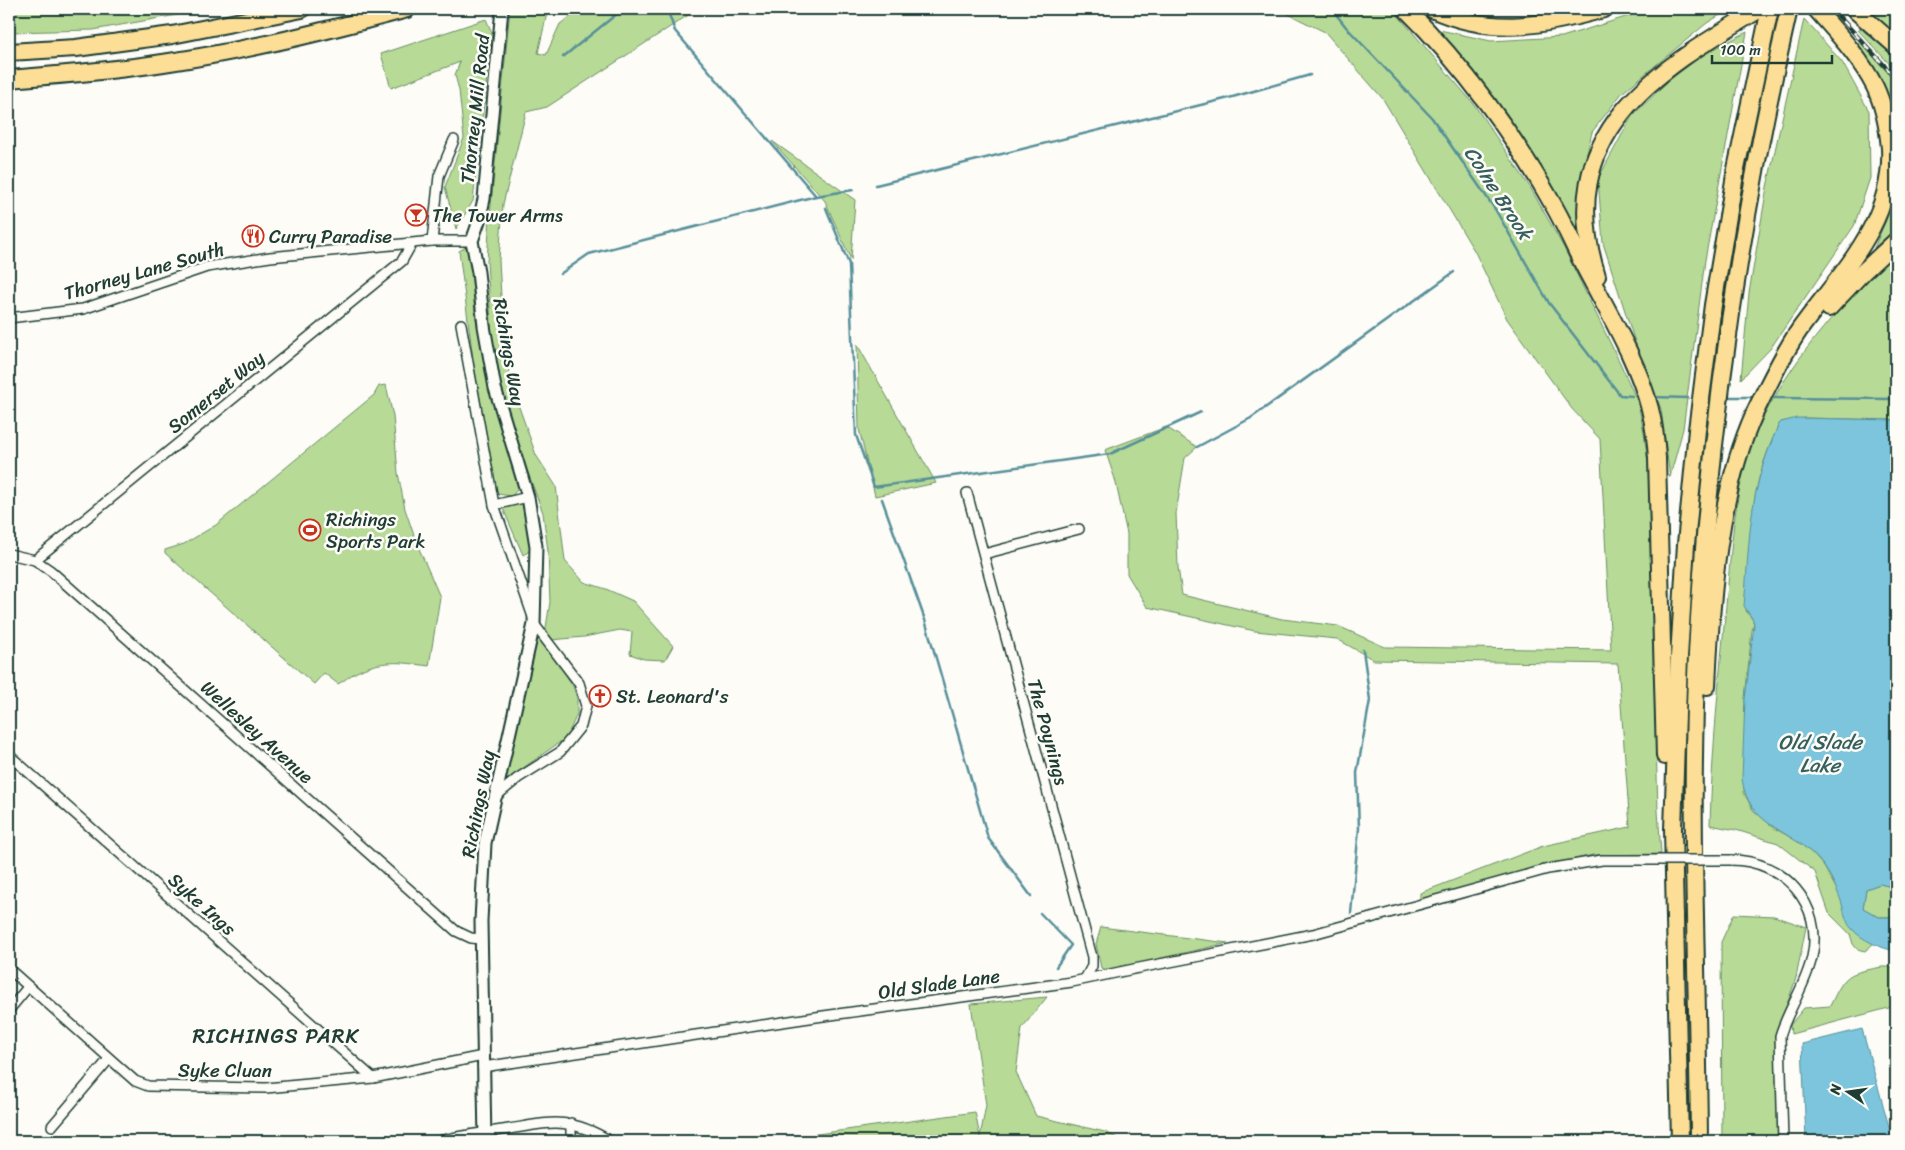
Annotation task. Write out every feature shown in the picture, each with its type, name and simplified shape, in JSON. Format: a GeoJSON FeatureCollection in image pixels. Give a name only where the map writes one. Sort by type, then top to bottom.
{"type":"FeatureCollection","features":[{"type":"Feature","properties":{"kind":"highway"},"geometry":{"type":"LineString","coordinates":[[9,52],[76,48],[172,35],[302,9]]}},
{"type":"Feature","properties":{"kind":"highway"},"geometry":{"type":"LineString","coordinates":[[9,79],[91,73],[202,57],[315,33],[407,9]]}},
{"type":"Feature","properties":{"kind":"highway"},"geometry":{"type":"LineString","coordinates":[[1406,9],[1444,50],[1513,140],[1554,207],[1611,316],[1646,394],[1658,458],[1665,764],[1672,829]]}},
{"type":"Feature","properties":{"kind":"highway"},"geometry":{"type":"LineString","coordinates":[[1432,9],[1473,23],[1512,27],[1545,23],[1604,9]]}},
{"type":"Feature","properties":{"kind":"highway"},"geometry":{"type":"LineString","coordinates":[[1611,316],[1594,266],[1586,225],[1587,190],[1597,153],[1612,125],[1634,97],[1683,57],[1760,9]]}},
{"type":"Feature","properties":{"kind":"highway"},"geometry":{"type":"LineString","coordinates":[[1680,1141],[1672,829],[1682,595],[1700,412],[1713,305],[1750,98],[1770,9]]}},
{"type":"Feature","properties":{"kind":"highway"},"geometry":{"type":"LineString","coordinates":[[1699,1141],[1694,827],[1697,654],[1708,509],[1716,421],[1730,318],[1765,117],[1789,9]]}},
{"type":"Feature","properties":{"kind":"highway"},"geometry":{"type":"LineString","coordinates":[[1694,827],[1704,755],[1708,668],[1714,599],[1726,508],[1742,445],[1755,412],[1799,331],[1869,236],[1884,202],[1889,171],[1888,131],[1884,113],[1874,86],[1854,53],[1816,9]]}},
{"type":"Feature","properties":{"kind":"highway"},"geometry":{"type":"LineString","coordinates":[[1854,9],[1896,46]]}},
{"type":"Feature","properties":{"kind":"highway"},"geometry":{"type":"LineString","coordinates":[[1780,365],[1786,364],[1814,326],[1848,287],[1896,241]]}},
{"type":"Feature","properties":{"kind":"street","name":"Thorney Mill Road"},"geometry":{"type":"LineString","coordinates":[[472,241],[484,199],[502,12]]}},
{"type":"Feature","properties":{"kind":"street","name":"Thorney Mill Road"},"geometry":{"type":"LineString","coordinates":[[432,241],[439,176],[454,140]]}},
{"type":"Feature","properties":{"kind":"street","name":"Thorney Lane South"},"geometry":{"type":"LineString","coordinates":[[9,318],[83,309],[207,267],[270,256],[432,241],[472,241]]}},
{"type":"Feature","properties":{"kind":"street","name":"Richings Way"},"geometry":{"type":"LineString","coordinates":[[472,241],[494,388],[528,497],[536,546],[534,623],[485,843],[482,939],[485,1137]]}},
{"type":"Feature","properties":{"kind":"street","name":"Somerset Way"},"geometry":{"type":"LineString","coordinates":[[35,560],[402,261],[411,244]]}},
{"type":"Feature","properties":{"kind":"street"},"geometry":{"type":"LineString","coordinates":[[460,324],[494,505],[534,623],[579,683],[586,706],[581,726],[560,752],[518,778],[495,796]]}},
{"type":"Feature","properties":{"kind":"street","name":"The Poynings"},"geometry":{"type":"LineString","coordinates":[[967,493],[1092,957],[1092,966],[1085,979]]}},
{"type":"Feature","properties":{"kind":"street"},"geometry":{"type":"LineString","coordinates":[[494,505],[528,497]]}},
{"type":"Feature","properties":{"kind":"street"},"geometry":{"type":"LineString","coordinates":[[984,554],[1079,529]]}},
{"type":"Feature","properties":{"kind":"street","name":"Wellesley Avenue"},"geometry":{"type":"LineString","coordinates":[[9,554],[35,560],[59,577],[456,931],[471,938],[482,939]]}},
{"type":"Feature","properties":{"kind":"street","name":"Syke Ings"},"geometry":{"type":"LineString","coordinates":[[9,755],[373,1078]]}},
{"type":"Feature","properties":{"kind":"street","name":"Old Slade Lane"},"geometry":{"type":"LineString","coordinates":[[483,1061],[1062,984],[1313,934],[1548,869],[1602,860],[1731,860],[1755,862],[1780,874],[1802,896],[1812,924],[1812,959],[1795,1004],[1783,1026],[1780,1036],[1783,1141]]}},
{"type":"Feature","properties":{"kind":"street","name":"Syke Cluan"},"geometry":{"type":"LineString","coordinates":[[9,969],[135,1082],[148,1086],[266,1088],[373,1078],[483,1061]]}},
{"type":"Feature","properties":{"kind":"street"},"geometry":{"type":"LineString","coordinates":[[9,1010],[28,987]]}},
{"type":"Feature","properties":{"kind":"street"},"geometry":{"type":"LineString","coordinates":[[52,1126],[109,1059]]}},
{"type":"Feature","properties":{"kind":"street"},"geometry":{"type":"LineString","coordinates":[[439,1141],[485,1137],[548,1122],[571,1123],[610,1141]]}},
{"type":"Feature","properties":{"kind":"street"},"geometry":{"type":"LineString","coordinates":[[571,1123],[571,1141]]}},
{"type":"Feature","properties":{"kind":"green space"},"geometry":{"type":"Polygon","coordinates":[[[9,9],[210,9],[93,30],[9,32],[9,9]]]}},
{"type":"Feature","properties":{"kind":"green space"},"geometry":{"type":"Polygon","coordinates":[[[510,9],[548,9],[538,53],[546,55],[560,24],[581,9],[694,9],[690,14],[547,107],[526,112],[503,204],[499,260],[504,352],[514,393],[536,455],[556,486],[565,561],[584,582],[633,601],[673,646],[665,660],[644,659],[630,654],[632,632],[620,630],[584,637],[551,640],[545,634],[550,602],[548,551],[543,513],[515,438],[499,385],[493,355],[487,262],[510,9]]]}},
{"type":"Feature","properties":{"kind":"green space"},"geometry":{"type":"Polygon","coordinates":[[[1278,9],[1391,9],[1396,13],[1473,103],[1530,187],[1564,248],[1621,365],[1638,403],[1648,463],[1658,811],[1661,854],[1593,855],[1420,899],[1420,893],[1543,846],[1630,827],[1618,664],[1374,660],[1337,639],[1255,631],[1147,607],[1127,574],[1127,534],[1115,479],[1105,450],[1166,427],[1197,447],[1185,458],[1176,513],[1178,567],[1182,595],[1282,619],[1338,626],[1385,647],[1611,650],[1600,439],[1572,409],[1507,319],[1475,252],[1383,99],[1325,32],[1278,9]]]}},
{"type":"Feature","properties":{"kind":"green space"},"geometry":{"type":"Polygon","coordinates":[[[1651,9],[1730,9],[1707,23],[1622,93],[1592,132],[1579,189],[1576,234],[1506,113],[1435,29],[1491,41],[1562,37],[1651,9]]]}},
{"type":"Feature","properties":{"kind":"green space"},"geometry":{"type":"Polygon","coordinates":[[[1864,9],[1896,9],[1896,37],[1864,9]]]}},
{"type":"Feature","properties":{"kind":"green space"},"geometry":{"type":"Polygon","coordinates":[[[486,19],[492,33],[473,201],[456,229],[445,187],[464,138],[459,90],[455,75],[460,62],[391,88],[381,54],[486,19]]]}},
{"type":"Feature","properties":{"kind":"green space"},"geometry":{"type":"Polygon","coordinates":[[[1804,19],[1842,62],[1869,111],[1870,178],[1854,226],[1770,349],[1741,379],[1749,293],[1767,187],[1804,19]]]}},
{"type":"Feature","properties":{"kind":"green space"},"geometry":{"type":"Polygon","coordinates":[[[1860,28],[1896,58],[1896,71],[1858,30],[1860,28]]]}},
{"type":"Feature","properties":{"kind":"green space"},"geometry":{"type":"Polygon","coordinates":[[[1747,32],[1705,260],[1683,429],[1670,477],[1661,409],[1635,342],[1603,243],[1598,179],[1632,116],[1687,63],[1747,32]]]}},
{"type":"Feature","properties":{"kind":"green space"},"geometry":{"type":"Polygon","coordinates":[[[1861,43],[1896,82],[1896,127],[1886,94],[1857,46],[1861,43]]]}},
{"type":"Feature","properties":{"kind":"green space"},"geometry":{"type":"Polygon","coordinates":[[[772,141],[855,200],[851,260],[825,201],[772,141]]]}},
{"type":"Feature","properties":{"kind":"green space"},"geometry":{"type":"Polygon","coordinates":[[[1896,186],[1896,229],[1874,248],[1886,220],[1896,186]]]}},
{"type":"Feature","properties":{"kind":"green space"},"geometry":{"type":"Polygon","coordinates":[[[469,245],[475,314],[492,387],[520,486],[512,496],[497,494],[474,366],[459,251],[469,245]]]}},
{"type":"Feature","properties":{"kind":"green space"},"geometry":{"type":"Polygon","coordinates":[[[1896,250],[1896,420],[1805,418],[1779,424],[1763,464],[1755,494],[1746,611],[1752,618],[1754,625],[1745,699],[1744,793],[1753,810],[1774,828],[1797,841],[1813,854],[1824,867],[1865,939],[1874,943],[1865,951],[1857,949],[1853,944],[1850,934],[1829,913],[1815,872],[1778,843],[1736,830],[1710,825],[1711,798],[1716,716],[1733,534],[1740,486],[1753,440],[1776,394],[1806,349],[1858,288],[1896,250]]]}},
{"type":"Feature","properties":{"kind":"green space"},"geometry":{"type":"Polygon","coordinates":[[[857,344],[936,483],[875,496],[859,429],[857,344]]]}},
{"type":"Feature","properties":{"kind":"green space","name":"Richings Sports Park"},"geometry":{"type":"Polygon","coordinates":[[[386,385],[393,416],[398,473],[405,509],[417,544],[440,597],[429,666],[400,663],[374,665],[353,674],[338,684],[324,673],[314,684],[165,553],[165,550],[184,544],[216,525],[374,395],[379,386],[386,385]]]}},
{"type":"Feature","properties":{"kind":"green space"},"geometry":{"type":"Polygon","coordinates":[[[524,501],[533,549],[523,555],[502,506],[524,501]]]}},
{"type":"Feature","properties":{"kind":"green space"},"geometry":{"type":"Polygon","coordinates":[[[539,633],[573,686],[577,698],[577,714],[567,737],[505,781],[505,775],[539,633]]]}},
{"type":"Feature","properties":{"kind":"green space"},"geometry":{"type":"Polygon","coordinates":[[[1880,884],[1896,888],[1896,914],[1892,917],[1879,917],[1863,908],[1866,889],[1880,884]]]}},
{"type":"Feature","properties":{"kind":"green space"},"geometry":{"type":"Polygon","coordinates":[[[1734,914],[1774,916],[1806,927],[1796,978],[1775,1040],[1780,1141],[1722,1141],[1721,942],[1734,914]]]}},
{"type":"Feature","properties":{"kind":"green space"},"geometry":{"type":"Polygon","coordinates":[[[1101,927],[1228,943],[1108,970],[1101,968],[1096,944],[1101,927]]]}},
{"type":"Feature","properties":{"kind":"green space"},"geometry":{"type":"Polygon","coordinates":[[[1882,967],[1896,967],[1896,1006],[1791,1034],[1790,1025],[1804,1008],[1830,1006],[1840,987],[1848,977],[1861,971],[1882,967]]]}},
{"type":"Feature","properties":{"kind":"green space"},"geometry":{"type":"Polygon","coordinates":[[[1047,997],[1022,1028],[1016,1072],[1036,1116],[1105,1132],[1123,1141],[767,1141],[975,1112],[980,1137],[986,1105],[971,1004],[1047,997]]]}},
{"type":"Feature","properties":{"kind":"water","name":"Old Slade Lake"},"geometry":{"type":"Polygon","coordinates":[[[1797,418],[1896,420],[1896,888],[1880,884],[1866,889],[1863,908],[1879,917],[1892,917],[1896,914],[1896,951],[1861,937],[1850,927],[1834,884],[1823,865],[1802,845],[1760,816],[1746,794],[1742,779],[1745,699],[1754,625],[1744,606],[1755,495],[1770,444],[1779,424],[1797,418]]]}},
{"type":"Feature","properties":{"kind":"water"},"geometry":{"type":"Polygon","coordinates":[[[1862,1029],[1893,1141],[1806,1141],[1802,1044],[1862,1029]]]}},
{"type":"Feature","properties":{"kind":"waterway"},"geometry":{"type":"LineString","coordinates":[[563,57],[623,9]]}},
{"type":"Feature","properties":{"kind":"waterway"},"geometry":{"type":"LineString","coordinates":[[667,9],[675,31],[816,196]]}},
{"type":"Feature","properties":{"kind":"waterway","name":"Colne Brook"},"geometry":{"type":"LineString","coordinates":[[1332,9],[1346,27],[1432,118],[1495,209],[1549,303],[1620,395],[1632,396]]}},
{"type":"Feature","properties":{"kind":"waterway"},"geometry":{"type":"LineString","coordinates":[[876,185],[1229,98],[1310,75]]}},
{"type":"Feature","properties":{"kind":"waterway"},"geometry":{"type":"LineString","coordinates":[[560,274],[589,254],[816,196],[853,190]]}},
{"type":"Feature","properties":{"kind":"waterway"},"geometry":{"type":"LineString","coordinates":[[826,208],[849,264],[856,435],[874,487],[1110,454],[1201,412]]}},
{"type":"Feature","properties":{"kind":"waterway"},"geometry":{"type":"LineString","coordinates":[[1197,447],[1251,418],[1454,272]]}},
{"type":"Feature","properties":{"kind":"waterway","name":"Colne Brook"},"geometry":{"type":"LineString","coordinates":[[1653,397],[1688,398]]}},
{"type":"Feature","properties":{"kind":"waterway","name":"Colne Brook"},"geometry":{"type":"LineString","coordinates":[[1730,397],[1752,397]]}},
{"type":"Feature","properties":{"kind":"waterway","name":"Colne Brook"},"geometry":{"type":"LineString","coordinates":[[1774,398],[1896,399]]}},
{"type":"Feature","properties":{"kind":"waterway"},"geometry":{"type":"LineString","coordinates":[[882,499],[925,620],[988,838],[1031,896]]}},
{"type":"Feature","properties":{"kind":"waterway"},"geometry":{"type":"LineString","coordinates":[[1351,913],[1359,828],[1357,773],[1370,700],[1363,650]]}},
{"type":"Feature","properties":{"kind":"waterway"},"geometry":{"type":"LineString","coordinates":[[1040,913],[1071,945],[1056,967]]}},
{"type":"Feature","properties":{"kind":"railway"},"geometry":{"type":"LineString","coordinates":[[1832,9],[1896,78]]}},
{"type":"Feature","properties":{"kind":"place","name":"The Tower Arms"},"geometry":{"type":"Point","coordinates":[416,215]}},
{"type":"Feature","properties":{"kind":"place","name":"Curry Paradise"},"geometry":{"type":"Point","coordinates":[253,236]}},
{"type":"Feature","properties":{"kind":"place","name":"Richings Sports Park"},"geometry":{"type":"Point","coordinates":[310,530]}},
{"type":"Feature","properties":{"kind":"place","name":"St. Leonard's"},"geometry":{"type":"Point","coordinates":[600,696]}},
{"type":"Feature","properties":{"kind":"district","name":"RICHINGS PARK"},"geometry":{"type":"Point","coordinates":[276,1036]}}]}
